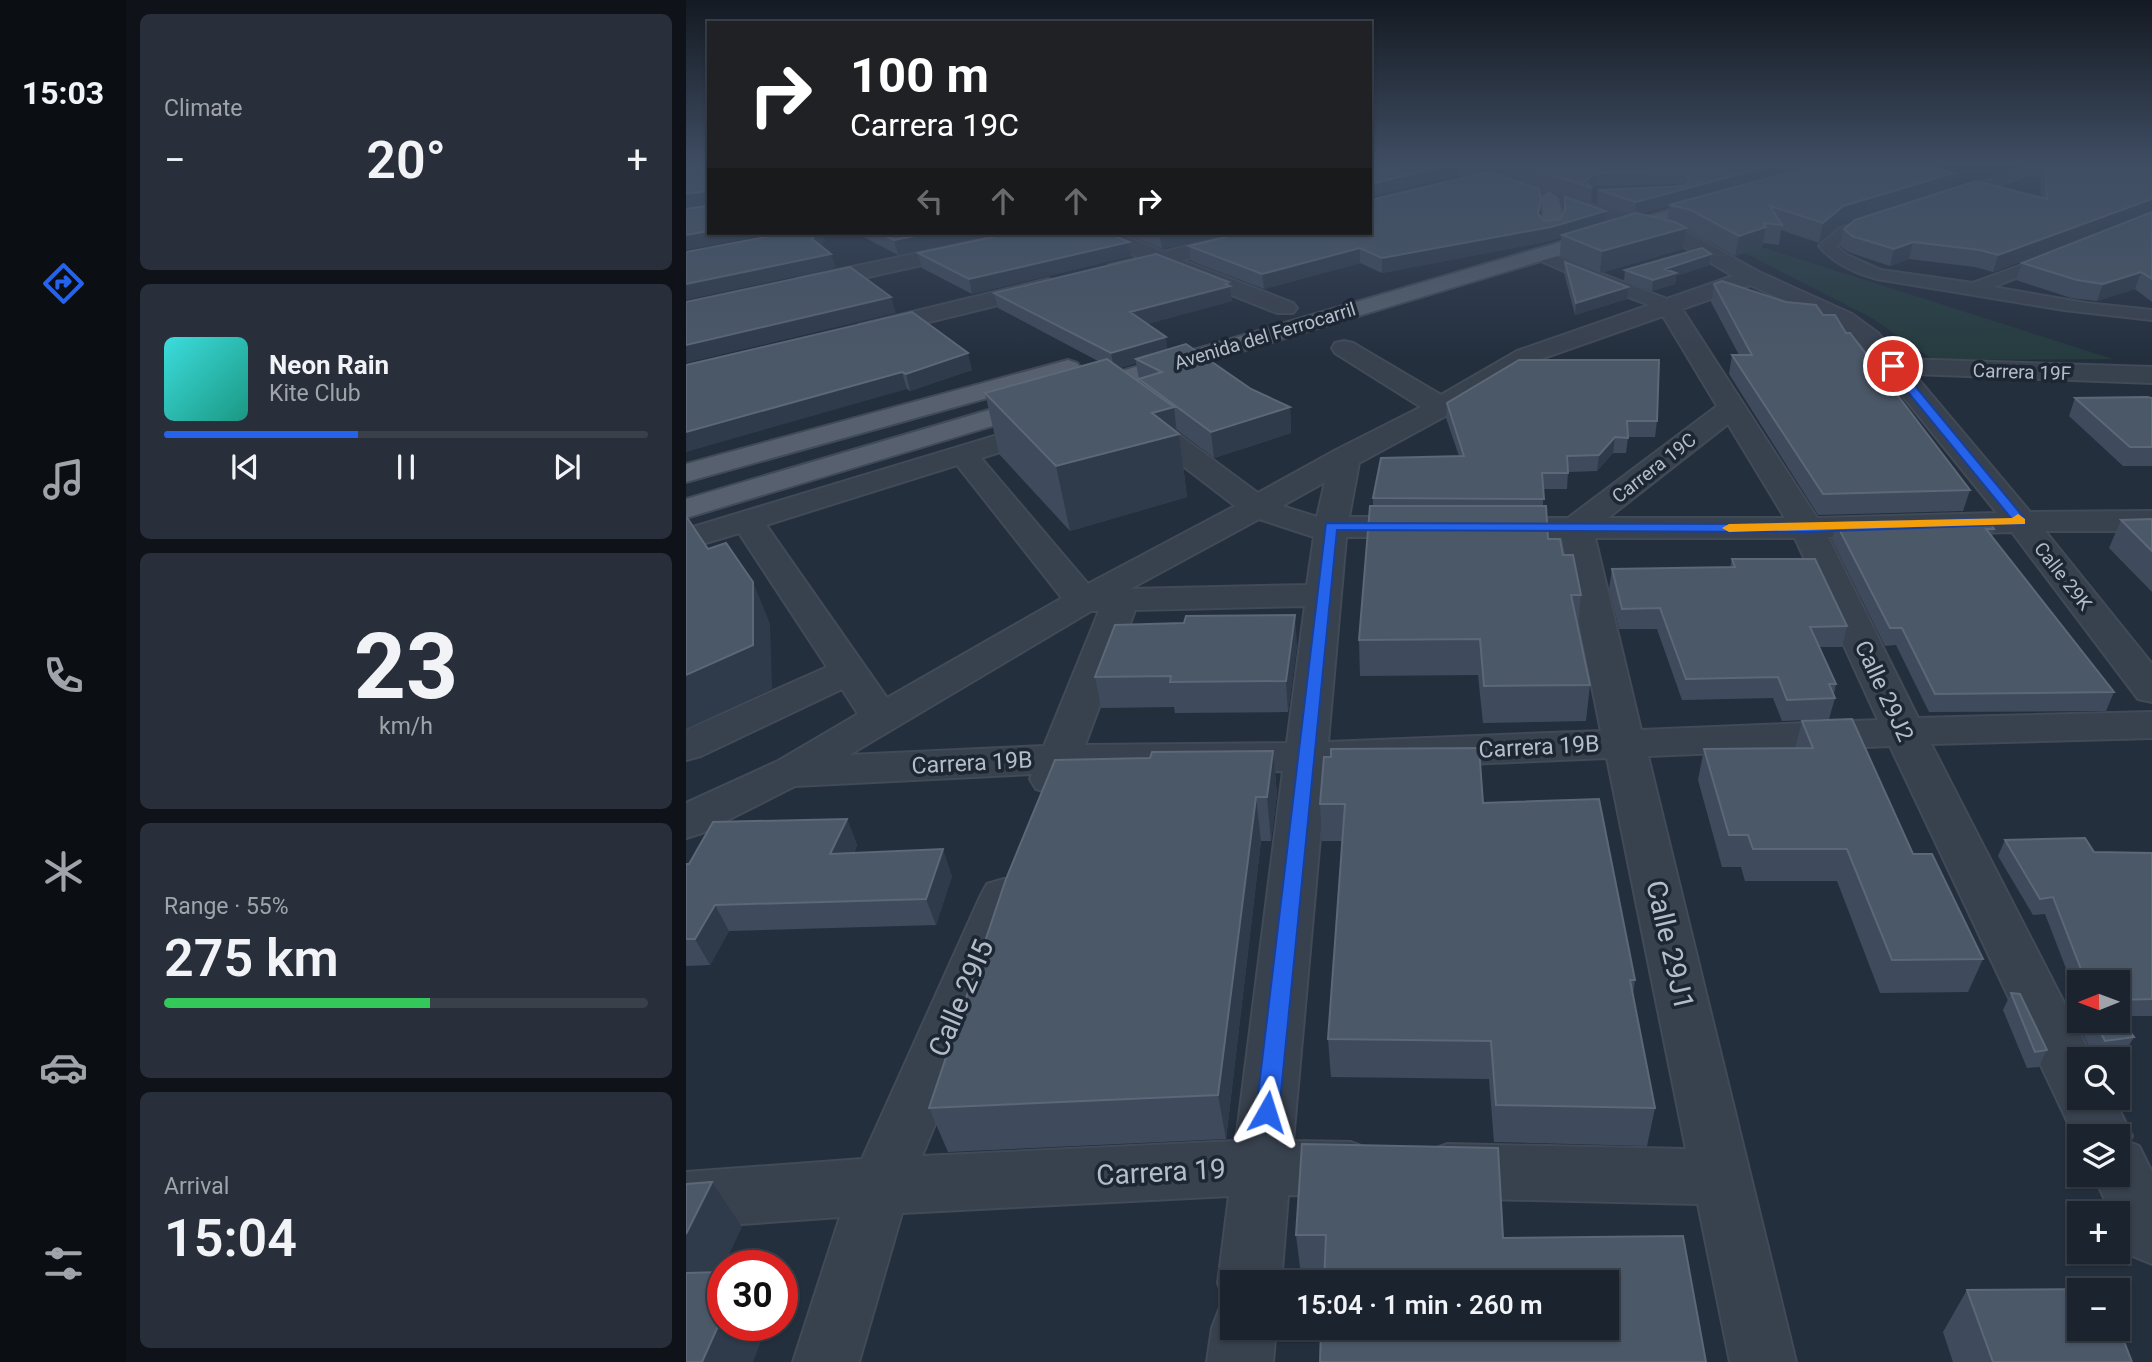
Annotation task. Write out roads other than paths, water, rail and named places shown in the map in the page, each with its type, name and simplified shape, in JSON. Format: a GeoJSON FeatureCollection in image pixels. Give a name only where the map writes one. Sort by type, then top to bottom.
{"type":"FeatureCollection","features":[{"type":"Feature","properties":{"kind":"main road","name":"Avenida del Ferrocarril"},"geometry":{"type":"LineString","coordinates":[[1232,323],[1545,230]]}},
{"type":"Feature","properties":{"kind":"main road","name":"Avenida del Ferrocarril"},"geometry":{"type":"LineString","coordinates":[[686,509],[1537,254],[1597,230]]}},
{"type":"Feature","properties":{"kind":"main road","name":"Avenida del Ferrocarril"},"geometry":{"type":"LineString","coordinates":[[1661,230],[1682,240],[1692,230]]}},
{"type":"Feature","properties":{"kind":"main road"},"geometry":{"type":"LineString","coordinates":[[686,473],[1085,363]]}},
{"type":"Feature","properties":{"kind":"street"},"geometry":{"type":"LineString","coordinates":[[781,289],[1030,235]]}},
{"type":"Feature","properties":{"kind":"street"},"geometry":{"type":"LineString","coordinates":[[1106,235],[1285,308]]}},
{"type":"Feature","properties":{"kind":"street"},"geometry":{"type":"LineString","coordinates":[[1093,276],[1258,235]]}},
{"type":"Feature","properties":{"kind":"street","name":"Calle 29K"},"geometry":{"type":"LineString","coordinates":[[1682,240],[1751,277],[1844,319],[1869,338],[2021,522],[2152,690]]}},
{"type":"Feature","properties":{"kind":"street"},"geometry":{"type":"LineString","coordinates":[[788,772],[1103,600],[1255,507],[1441,407],[1526,356],[1751,277]]}},
{"type":"Feature","properties":{"kind":"street"},"geometry":{"type":"LineString","coordinates":[[849,334],[1065,282]]}},
{"type":"Feature","properties":{"kind":"street","name":"Calle 29J2"},"geometry":{"type":"LineString","coordinates":[[1669,306],[1807,528],[2067,1063]]}},
{"type":"Feature","properties":{"kind":"street"},"geometry":{"type":"LineString","coordinates":[[1343,348],[1441,407]]}},
{"type":"Feature","properties":{"kind":"street","name":"Carrera 19F"},"geometry":{"type":"LineString","coordinates":[[1893,366],[2116,376],[2147,387]]}},
{"type":"Feature","properties":{"kind":"street","name":"Carrera 19C"},"geometry":{"type":"LineString","coordinates":[[962,453],[1121,405],[1255,507],[1297,523],[1331,526],[1807,528],[2021,522],[2152,522]]}},
{"type":"Feature","properties":{"kind":"street","name":"Carrera 19C"},"geometry":{"type":"LineString","coordinates":[[1576,528],[1732,408]]}},
{"type":"Feature","properties":{"kind":"street"},"geometry":{"type":"LineString","coordinates":[[686,539],[962,453],[1103,600],[1323,595]]}},
{"type":"Feature","properties":{"kind":"street"},"geometry":{"type":"LineString","coordinates":[[1250,1270],[1331,526],[1346,456]]}},
{"type":"Feature","properties":{"kind":"street"},"geometry":{"type":"LineString","coordinates":[[747,520],[881,719]]}},
{"type":"Feature","properties":{"kind":"street","name":"Calle 29J1"},"geometry":{"type":"LineString","coordinates":[[1576,528],[1763,1362]]}},
{"type":"Feature","properties":{"kind":"street","name":"Calle 29I5"},"geometry":{"type":"LineString","coordinates":[[826,1362],[880,1186],[1059,759],[1103,600]]}},
{"type":"Feature","properties":{"kind":"street"},"geometry":{"type":"LineString","coordinates":[[686,746],[848,672]]}},
{"type":"Feature","properties":{"kind":"street","name":"Carrera 19B"},"geometry":{"type":"LineString","coordinates":[[686,822],[788,772],[1059,759],[1306,757],[1904,732],[2152,725]]}},
{"type":"Feature","properties":{"kind":"street","name":"Carrera 19"},"geometry":{"type":"LineString","coordinates":[[686,1200],[880,1186],[1261,1167],[1721,1177]]}},
{"type":"Feature","properties":{"kind":"street"},"geometry":{"type":"LineString","coordinates":[[2129,1187],[2152,1234]]}},
{"type":"Feature","properties":{"kind":"street"},"geometry":{"type":"LineString","coordinates":[[1240,1362],[1243,1340]]}},
{"type":"Feature","properties":{"kind":"lane"},"geometry":{"type":"LineString","coordinates":[[1849,230],[1827,246],[1837,258],[1870,271],[1926,285],[1975,288],[2015,298],[2090,310],[2152,315]]}},
{"type":"Feature","properties":{"kind":"lane"},"geometry":{"type":"LineString","coordinates":[[1975,288],[2070,252]]}},
{"type":"Feature","properties":{"kind":"lane"},"geometry":{"type":"LineString","coordinates":[[1537,254],[1669,306]]}},
{"type":"Feature","properties":{"kind":"lane"},"geometry":{"type":"LineString","coordinates":[[1600,281],[1623,274]]}}]}
